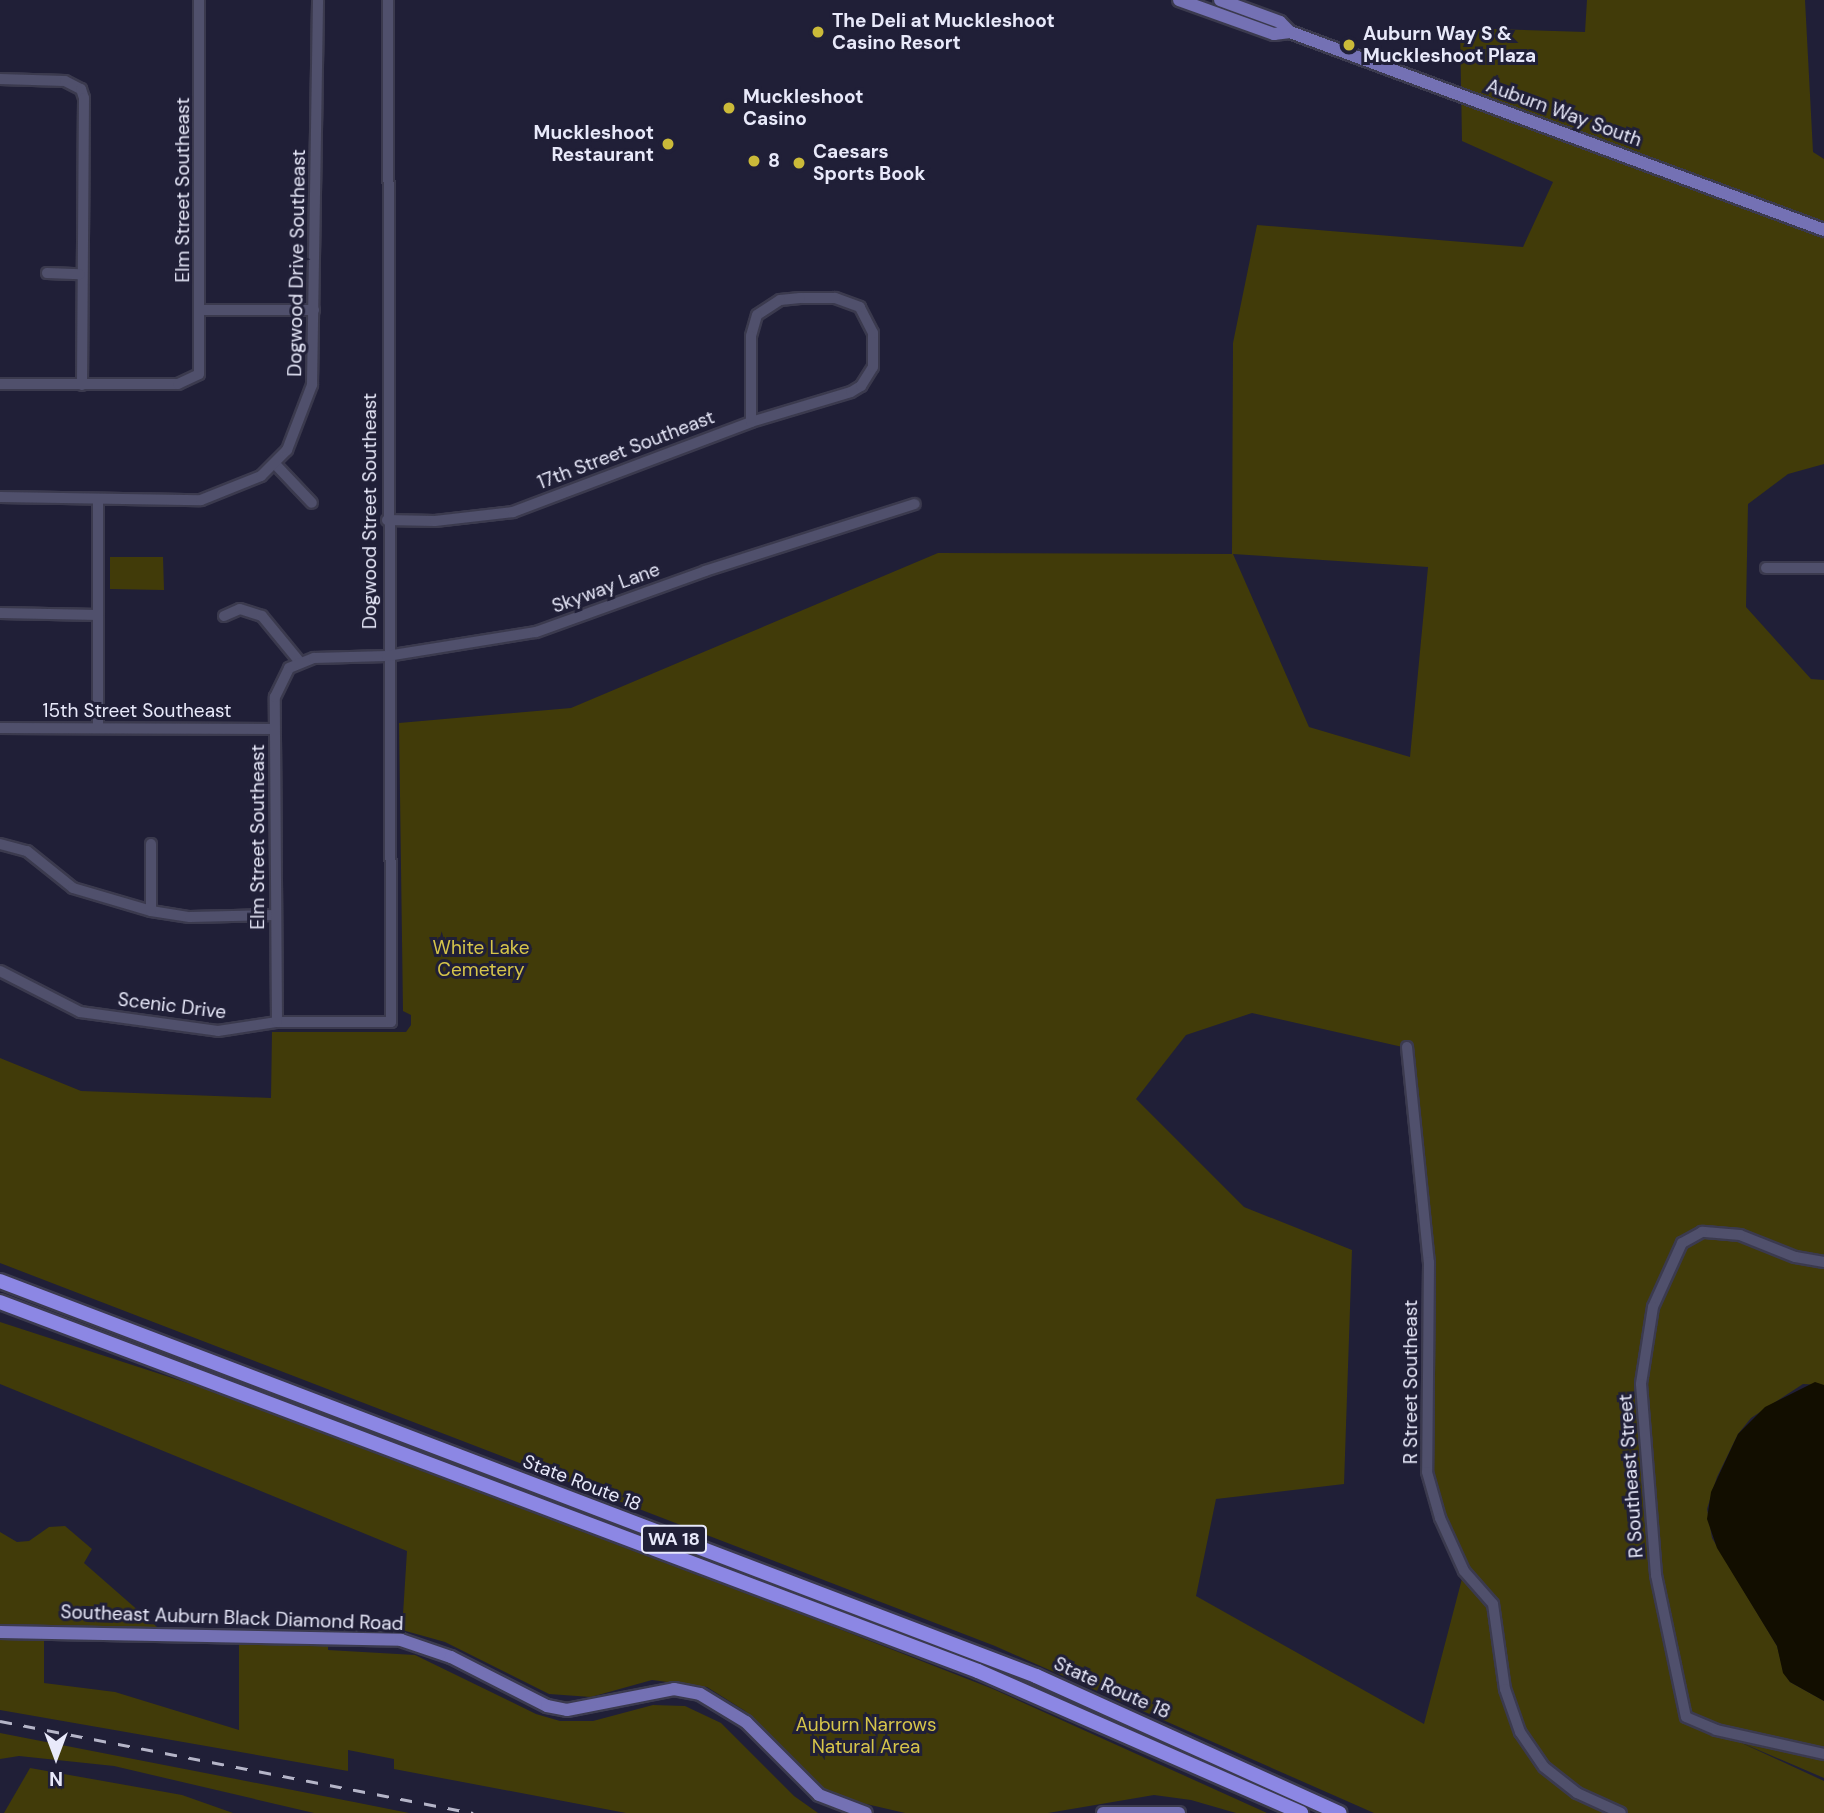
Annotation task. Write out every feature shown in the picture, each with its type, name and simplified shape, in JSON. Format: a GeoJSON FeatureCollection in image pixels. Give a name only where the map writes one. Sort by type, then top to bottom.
{"type":"FeatureCollection","features":[{"type":"Feature","properties":{"kind":"highway","name":"State Route 18"},"geometry":{"type":"LineString","coordinates":[[0,1281],[1036,1676],[1340,1813]]}},
{"type":"Feature","properties":{"kind":"highway","name":"State Route 18"},"geometry":{"type":"LineString","coordinates":[[0,1303],[999,1679],[1301,1813]]}},
{"type":"Feature","properties":{"kind":"highway"},"geometry":{"type":"LineString","coordinates":[[0,1308],[36,1315]]}},
{"type":"Feature","properties":{"kind":"main road","name":"Auburn Way South"},"geometry":{"type":"LineString","coordinates":[[1179,0],[1274,34],[1290,32]]}},
{"type":"Feature","properties":{"kind":"main road","name":"Auburn Way South"},"geometry":{"type":"LineString","coordinates":[[1220,0],[1280,22],[1290,32],[1824,230]]}},
{"type":"Feature","properties":{"kind":"main road","name":"Southeast Auburn Black Diamond Road"},"geometry":{"type":"LineString","coordinates":[[0,1632],[401,1640],[451,1657],[547,1706],[568,1710],[674,1689],[699,1693],[746,1722],[819,1794],[866,1813]]}},
{"type":"Feature","properties":{"kind":"main road"},"geometry":{"type":"LineString","coordinates":[[1103,1813],[1179,1813]]}},
{"type":"Feature","properties":{"kind":"street","name":"Elm Street Southeast"},"geometry":{"type":"LineString","coordinates":[[82,385],[178,384],[196,378],[201,369],[199,0]]}},
{"type":"Feature","properties":{"kind":"street","name":"Dogwood Drive Southeast"},"geometry":{"type":"LineString","coordinates":[[276,465],[294,439],[309,401],[314,310],[317,0]]}},
{"type":"Feature","properties":{"kind":"street","name":"Dogwood Street Southeast"},"geometry":{"type":"LineString","coordinates":[[388,0],[387,656],[391,1022]]}},
{"type":"Feature","properties":{"kind":"street"},"geometry":{"type":"LineString","coordinates":[[0,79],[65,80],[81,89],[85,106],[80,274],[82,385],[0,384]]}},
{"type":"Feature","properties":{"kind":"street"},"geometry":{"type":"LineString","coordinates":[[47,273],[80,274]]}},
{"type":"Feature","properties":{"kind":"street","name":"17th Street Southeast"},"geometry":{"type":"LineString","coordinates":[[387,520],[435,521],[513,512],[751,422],[851,393],[868,378],[873,368],[873,333],[869,317],[860,307],[835,298],[780,299],[765,306],[753,324],[751,422]]}},
{"type":"Feature","properties":{"kind":"street"},"geometry":{"type":"LineString","coordinates":[[201,310],[314,310]]}},
{"type":"Feature","properties":{"kind":"street"},"geometry":{"type":"LineString","coordinates":[[0,497],[201,500],[244,485],[276,465],[312,503]]}},
{"type":"Feature","properties":{"kind":"street"},"geometry":{"type":"LineString","coordinates":[[97,729],[98,499]]}},
{"type":"Feature","properties":{"kind":"street","name":"Skyway Lane"},"geometry":{"type":"LineString","coordinates":[[299,661],[387,656],[536,632],[705,571],[915,504]]}},
{"type":"Feature","properties":{"kind":"street"},"geometry":{"type":"LineString","coordinates":[[1766,568],[1824,568]]}},
{"type":"Feature","properties":{"kind":"street"},"geometry":{"type":"LineString","coordinates":[[224,616],[240,609],[262,616],[299,661]]}},
{"type":"Feature","properties":{"kind":"street"},"geometry":{"type":"LineString","coordinates":[[0,613],[98,615]]}},
{"type":"Feature","properties":{"kind":"street","name":"Elm Street Southeast"},"geometry":{"type":"LineString","coordinates":[[277,1022],[274,729],[278,685],[299,661]]}},
{"type":"Feature","properties":{"kind":"street","name":"15th Street Southeast"},"geometry":{"type":"LineString","coordinates":[[0,728],[274,729]]}},
{"type":"Feature","properties":{"kind":"street"},"geometry":{"type":"LineString","coordinates":[[0,844],[27,851],[73,888],[151,911],[190,917],[275,915]]}},
{"type":"Feature","properties":{"kind":"street"},"geometry":{"type":"LineString","coordinates":[[150,844],[151,911]]}},
{"type":"Feature","properties":{"kind":"street","name":"Scenic Drive"},"geometry":{"type":"LineString","coordinates":[[0,971],[80,1012],[218,1031],[277,1022],[391,1022]]}},
{"type":"Feature","properties":{"kind":"street","name":"R Street Southeast"},"geometry":{"type":"LineString","coordinates":[[1407,1047],[1429,1262],[1427,1472],[1437,1507],[1464,1571],[1493,1604],[1505,1689],[1520,1732],[1544,1766],[1577,1793],[1621,1813]]}},
{"type":"Feature","properties":{"kind":"street","name":"R Southeast Street"},"geometry":{"type":"LineString","coordinates":[[1824,1262],[1795,1258],[1740,1235],[1702,1232],[1682,1243],[1653,1307],[1642,1384],[1656,1575],[1686,1717],[1716,1730],[1824,1754]]}},
{"type":"Feature","properties":{"kind":"green space","name":"White Lake Cemetery"},"geometry":{"type":"Polygon","coordinates":[[[1587,0],[1805,0],[1813,152],[1824,159],[1824,464],[1788,474],[1748,504],[1746,607],[1811,679],[1824,680],[1824,1385],[1803,1384],[1751,1418],[1738,1434],[1717,1477],[1707,1509],[1712,1538],[1777,1646],[1784,1673],[1790,1682],[1824,1701],[1824,1778],[1733,1739],[1824,1781],[1824,1813],[1374,1813],[995,1646],[0,1263],[0,1058],[81,1091],[271,1098],[272,1032],[406,1032],[411,1025],[411,1015],[403,1011],[399,723],[571,708],[938,553],[1232,554],[1233,343],[1257,225],[1523,247],[1553,182],[1462,141],[1460,28],[1585,32],[1587,0]],[[1233,554],[1309,727],[1410,757],[1428,567],[1233,554]],[[1252,1013],[1186,1035],[1136,1099],[1244,1207],[1352,1250],[1344,1484],[1216,1499],[1196,1596],[1424,1724],[1464,1571],[1427,1472],[1429,1262],[1407,1048],[1252,1013]]]}},
{"type":"Feature","properties":{"kind":"green space"},"geometry":{"type":"Polygon","coordinates":[[[110,557],[163,557],[164,590],[110,589],[110,557]]]}},
{"type":"Feature","properties":{"kind":"green space"},"geometry":{"type":"Polygon","coordinates":[[[0,1322],[197,1386],[819,1621],[993,1689],[1267,1813],[1236,1813],[1191,1800],[1154,1795],[1048,1813],[905,1813],[849,1800],[820,1787],[745,1711],[707,1687],[652,1680],[591,1697],[549,1694],[445,1642],[402,1630],[407,1551],[0,1384],[0,1322]]]}},
{"type":"Feature","properties":{"kind":"green space"},"geometry":{"type":"Polygon","coordinates":[[[65,1526],[92,1549],[84,1563],[165,1634],[0,1627],[0,1532],[17,1542],[29,1541],[49,1527],[65,1526]]]}},
{"type":"Feature","properties":{"kind":"green space","name":"Auburn Narrows Natural Area"},"geometry":{"type":"Polygon","coordinates":[[[0,1632],[44,1632],[44,1683],[115,1692],[239,1730],[239,1635],[328,1637],[328,1650],[415,1655],[536,1714],[560,1721],[593,1721],[653,1705],[685,1706],[721,1723],[794,1796],[818,1813],[626,1813],[394,1769],[394,1759],[348,1750],[348,1771],[0,1710],[0,1632]]]}},
{"type":"Feature","properties":{"kind":"green space"},"geometry":{"type":"Polygon","coordinates":[[[0,1733],[409,1813],[314,1813],[114,1766],[19,1756],[0,1759],[0,1733]]]}},
{"type":"Feature","properties":{"kind":"green space"},"geometry":{"type":"Polygon","coordinates":[[[30,1768],[182,1795],[233,1813],[4,1813],[30,1768]]]}},
{"type":"Feature","properties":{"kind":"shaded area"},"geometry":{"type":"Polygon","coordinates":[[[1815,1382],[1824,1385],[1824,1701],[1790,1682],[1783,1673],[1777,1646],[1717,1548],[1707,1519],[1711,1492],[1738,1434],[1765,1407],[1815,1382]]]}},
{"type":"Feature","properties":{"kind":"railway"},"geometry":{"type":"LineString","coordinates":[[0,1721],[473,1813]]}},
{"type":"Feature","properties":{"kind":"place","name":"The Deli at Muckleshoot Casino Resort"},"geometry":{"type":"Point","coordinates":[818,32]}},
{"type":"Feature","properties":{"kind":"place","name":"Auburn Way S & Muckleshoot Plaza"},"geometry":{"type":"Point","coordinates":[1349,45]}},
{"type":"Feature","properties":{"kind":"place","name":"Muckleshoot Casino"},"geometry":{"type":"Point","coordinates":[729,108]}},
{"type":"Feature","properties":{"kind":"place","name":"Muckleshoot Restaurant"},"geometry":{"type":"Point","coordinates":[668,144]}},
{"type":"Feature","properties":{"kind":"place","name":"8"},"geometry":{"type":"Point","coordinates":[754,161]}},
{"type":"Feature","properties":{"kind":"place","name":"Caesars Sports Book"},"geometry":{"type":"Point","coordinates":[799,163]}}]}
